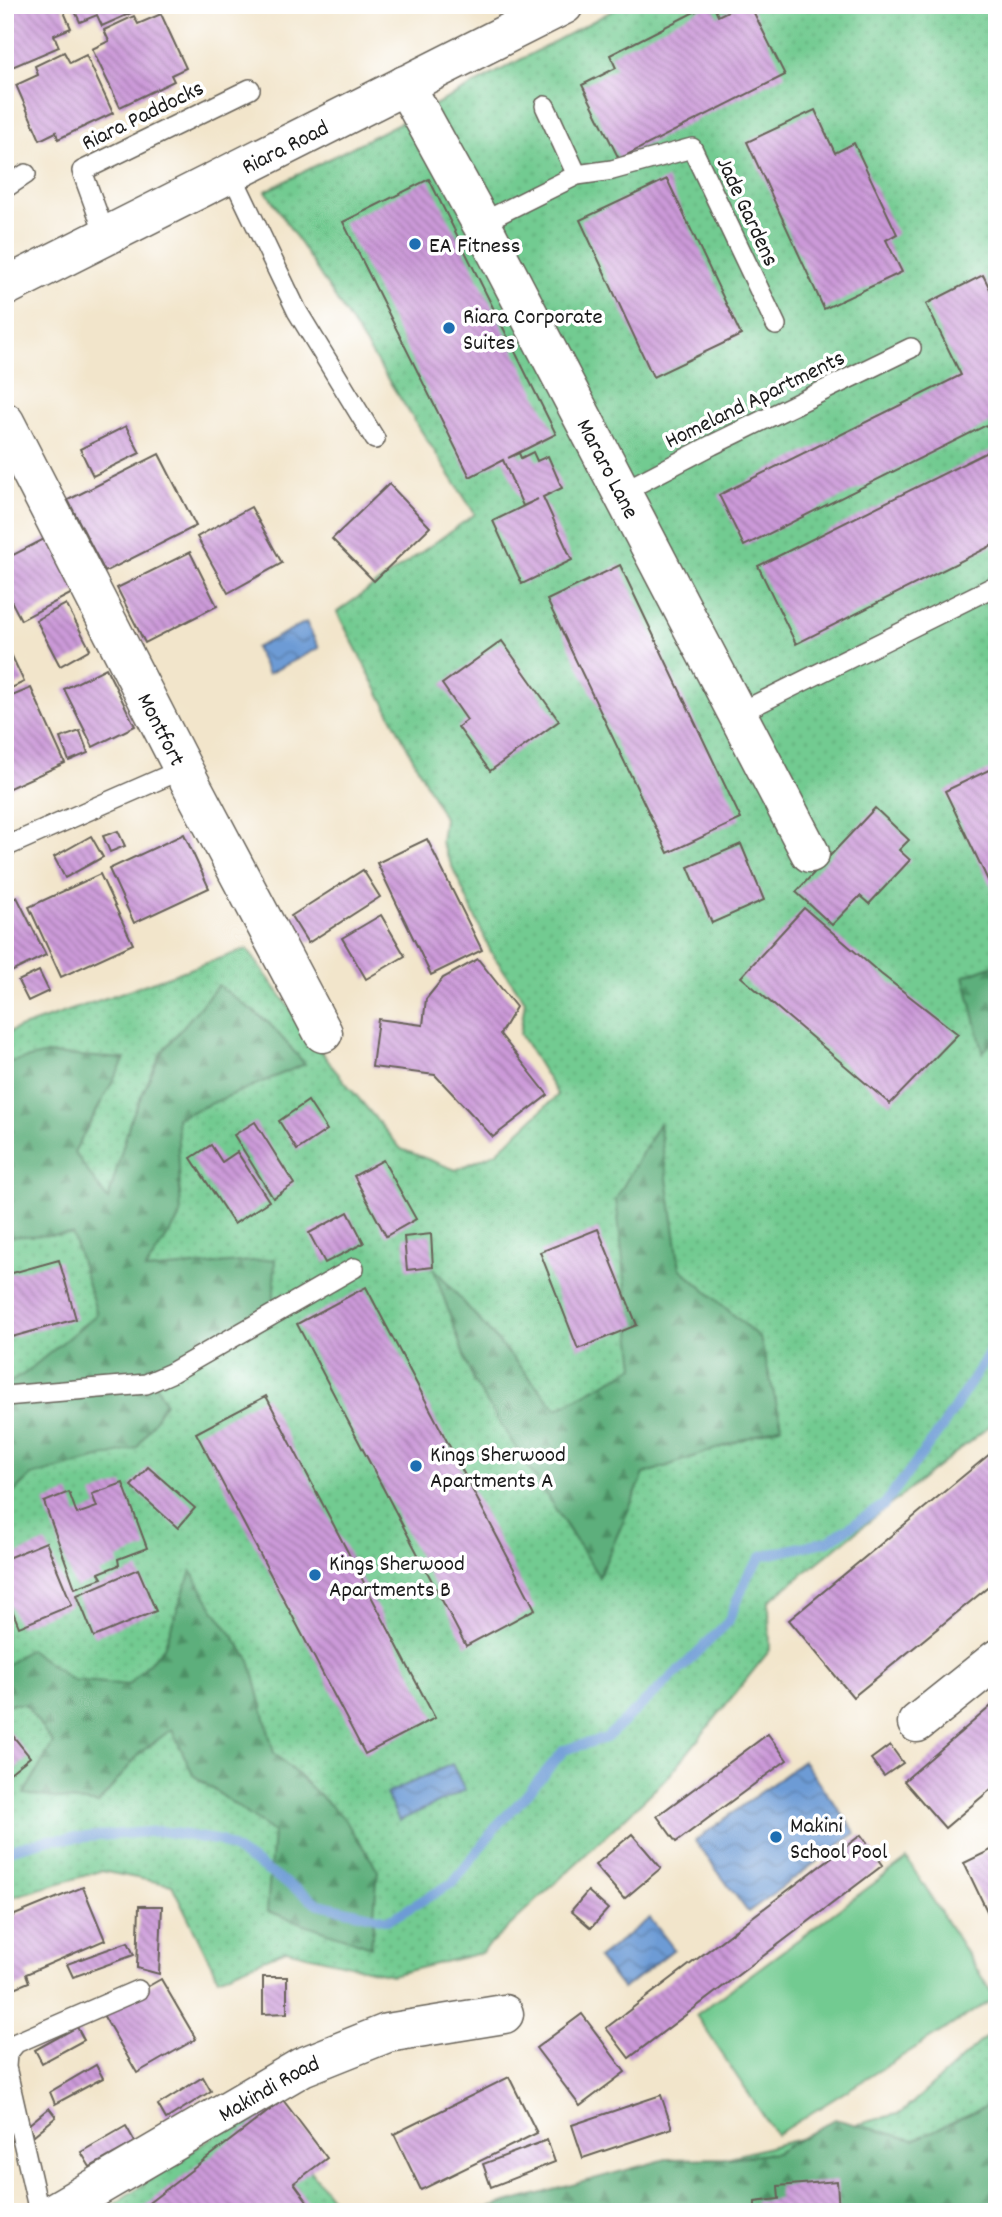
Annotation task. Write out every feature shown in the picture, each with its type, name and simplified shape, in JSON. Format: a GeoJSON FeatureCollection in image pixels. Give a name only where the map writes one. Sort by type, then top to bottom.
{"type":"FeatureCollection","features":[{"type":"Feature","properties":{"kind":"street","name":"Riara Road"},"geometry":{"type":"LineString","coordinates":[[5,287],[556,7]]}},
{"type":"Feature","properties":{"kind":"street","name":"Mararo Lane"},"geometry":{"type":"LineString","coordinates":[[405,85],[481,223],[810,853]]}},
{"type":"Feature","properties":{"kind":"street","name":"Montfort"},"geometry":{"type":"LineString","coordinates":[[5,422],[183,769],[323,1033]]}},
{"type":"Feature","properties":{"kind":"street"},"geometry":{"type":"LineString","coordinates":[[917,1723],[997,1659]]}},
{"type":"Feature","properties":{"kind":"street","name":"Makindi Road"},"geometry":{"type":"LineString","coordinates":[[54,2212],[302,2067],[387,2033],[504,2014]]}},
{"type":"Feature","properties":{"kind":"lane","name":"Riara Paddocks"},"geometry":{"type":"LineString","coordinates":[[106,237],[82,171],[250,89]]}},
{"type":"Feature","properties":{"kind":"lane"},"geometry":{"type":"LineString","coordinates":[[545,106],[578,175]]}},
{"type":"Feature","properties":{"kind":"lane","name":"Jade Gardens"},"geometry":{"type":"LineString","coordinates":[[481,223],[578,175],[612,170],[692,148],[776,325]]}},
{"type":"Feature","properties":{"kind":"lane"},"geometry":{"type":"LineString","coordinates":[[231,173],[297,311],[375,439]]}},
{"type":"Feature","properties":{"kind":"lane"},"geometry":{"type":"LineString","coordinates":[[5,188],[26,174]]}},
{"type":"Feature","properties":{"kind":"lane","name":"Homeland Apartments"},"geometry":{"type":"LineString","coordinates":[[620,493],[911,348]]}},
{"type":"Feature","properties":{"kind":"lane"},"geometry":{"type":"LineString","coordinates":[[737,714],[997,585]]}},
{"type":"Feature","properties":{"kind":"lane"},"geometry":{"type":"LineString","coordinates":[[5,848],[183,769]]}},
{"type":"Feature","properties":{"kind":"lane"},"geometry":{"type":"LineString","coordinates":[[5,1396],[146,1384],[171,1373],[354,1268]]}},
{"type":"Feature","properties":{"kind":"lane"},"geometry":{"type":"LineString","coordinates":[[39,2212],[6,2067],[7,2054],[16,2043],[138,1990]]}},
{"type":"Feature","properties":{"kind":"green space"},"geometry":{"type":"Polygon","coordinates":[[[623,5],[997,5],[997,1420],[769,1601],[770,1650],[668,1777],[481,1953],[391,1975],[286,1950],[218,1978],[172,1885],[101,1871],[5,1899],[5,1033],[247,949],[334,1069],[401,1149],[456,1170],[497,1152],[558,1095],[520,1034],[525,1001],[491,952],[441,842],[444,818],[337,612],[475,514],[266,191],[623,5]]]}},
{"type":"Feature","properties":{"kind":"green space"},"geometry":{"type":"Polygon","coordinates":[[[997,964],[997,1036],[983,1052],[964,976],[997,964]]]}},
{"type":"Feature","properties":{"kind":"green space"},"geometry":{"type":"Polygon","coordinates":[[[218,985],[269,1023],[305,1064],[177,1118],[181,1216],[145,1270],[275,1259],[273,1324],[191,1359],[148,1366],[165,1403],[137,1448],[31,1476],[5,1501],[5,1385],[24,1374],[97,1314],[72,1234],[5,1237],[5,1063],[48,1054],[125,1059],[74,1152],[108,1200],[130,1121],[161,1053],[218,985]]]}},
{"type":"Feature","properties":{"kind":"green space"},"geometry":{"type":"Polygon","coordinates":[[[659,1123],[680,1268],[760,1338],[782,1426],[644,1474],[599,1577],[473,1381],[433,1267],[557,1409],[635,1367],[616,1199],[659,1123]]]}},
{"type":"Feature","properties":{"kind":"green space"},"geometry":{"type":"Polygon","coordinates":[[[191,1571],[213,1608],[250,1660],[274,1753],[343,1817],[378,1870],[371,1947],[267,1911],[273,1832],[193,1775],[172,1729],[140,1753],[98,1804],[24,1794],[53,1743],[25,1704],[5,1704],[5,1666],[29,1649],[72,1680],[128,1685],[164,1647],[191,1571]]]}},
{"type":"Feature","properties":{"kind":"green space"},"geometry":{"type":"Polygon","coordinates":[[[907,1859],[995,1998],[776,2135],[696,2015],[907,1859]]]}},
{"type":"Feature","properties":{"kind":"green space"},"geometry":{"type":"Polygon","coordinates":[[[997,2027],[997,2212],[516,2212],[901,2113],[997,2027]]]}},
{"type":"Feature","properties":{"kind":"green space"},"geometry":{"type":"Polygon","coordinates":[[[997,2101],[997,2212],[429,2212],[488,2208],[666,2159],[730,2158],[776,2153],[835,2119],[914,2140],[997,2101]]]}},
{"type":"Feature","properties":{"kind":"green space"},"geometry":{"type":"Polygon","coordinates":[[[261,2104],[342,2212],[103,2212],[261,2104]]]}},
{"type":"Feature","properties":{"kind":"water"},"geometry":{"type":"Polygon","coordinates":[[[306,622],[319,648],[268,674],[255,648],[306,622]]]}},
{"type":"Feature","properties":{"kind":"water","name":"Makini School Pool"},"geometry":{"type":"Polygon","coordinates":[[[803,1761],[856,1833],[748,1912],[695,1841],[803,1761]]]}},
{"type":"Feature","properties":{"kind":"water"},"geometry":{"type":"Polygon","coordinates":[[[452,1764],[465,1790],[399,1821],[386,1794],[452,1764]]]}},
{"type":"Feature","properties":{"kind":"water"},"geometry":{"type":"Polygon","coordinates":[[[650,1918],[674,1949],[623,1989],[598,1958],[650,1918]]]}},
{"type":"Feature","properties":{"kind":"building"},"geometry":{"type":"Polygon","coordinates":[[[5,5],[61,5],[71,28],[54,35],[59,47],[5,70],[5,5]]]}},
{"type":"Feature","properties":{"kind":"building"},"geometry":{"type":"Polygon","coordinates":[[[72,5],[149,5],[102,26],[97,15],[80,22],[72,5]]]}},
{"type":"Feature","properties":{"kind":"building"},"geometry":{"type":"Polygon","coordinates":[[[708,5],[713,5],[718,16],[740,5],[750,5],[785,75],[619,159],[582,85],[616,68],[610,55],[708,5]]]}},
{"type":"Feature","properties":{"kind":"building"},"geometry":{"type":"Polygon","coordinates":[[[161,14],[186,68],[171,75],[174,81],[120,107],[92,49],[109,41],[104,30],[134,16],[138,24],[161,14]]]}},
{"type":"Feature","properties":{"kind":"building"},"geometry":{"type":"Polygon","coordinates":[[[64,52],[70,63],[86,55],[113,113],[58,139],[56,132],[40,140],[16,85],[38,75],[35,66],[64,52]]]}},
{"type":"Feature","properties":{"kind":"building"},"geometry":{"type":"Polygon","coordinates":[[[815,110],[835,153],[854,143],[897,234],[886,240],[902,272],[824,309],[747,142],[815,110]]]}},
{"type":"Feature","properties":{"kind":"building","name":"Riara Corporate Suites"},"geometry":{"type":"Polygon","coordinates":[[[429,179],[556,434],[508,458],[519,453],[521,458],[533,452],[537,461],[548,456],[562,488],[543,497],[572,560],[522,584],[493,521],[538,499],[523,506],[503,460],[470,477],[343,222],[429,179]]]}},
{"type":"Feature","properties":{"kind":"building"},"geometry":{"type":"Polygon","coordinates":[[[667,179],[741,335],[653,377],[580,220],[667,179]]]}},
{"type":"Feature","properties":{"kind":"building"},"geometry":{"type":"Polygon","coordinates":[[[983,275],[997,303],[997,420],[744,546],[719,495],[961,375],[926,304],[983,275]]]}},
{"type":"Feature","properties":{"kind":"building"},"geometry":{"type":"Polygon","coordinates":[[[126,426],[140,453],[93,476],[80,449],[126,426]]]}},
{"type":"Feature","properties":{"kind":"building"},"geometry":{"type":"Polygon","coordinates":[[[997,447],[997,543],[796,644],[758,566],[997,447]]]}},
{"type":"Feature","properties":{"kind":"building"},"geometry":{"type":"Polygon","coordinates":[[[159,454],[196,526],[105,572],[68,500],[159,454]]]}},
{"type":"Feature","properties":{"kind":"building"},"geometry":{"type":"Polygon","coordinates":[[[389,484],[430,527],[374,581],[332,539],[389,484]]]}},
{"type":"Feature","properties":{"kind":"building"},"geometry":{"type":"Polygon","coordinates":[[[251,507],[282,563],[228,593],[197,537],[251,507]]]}},
{"type":"Feature","properties":{"kind":"building"},"geometry":{"type":"Polygon","coordinates":[[[50,536],[78,590],[21,620],[5,589],[5,559],[50,536]]]}},
{"type":"Feature","properties":{"kind":"building"},"geometry":{"type":"Polygon","coordinates":[[[190,552],[217,606],[145,643],[117,588],[190,552]]]}},
{"type":"Feature","properties":{"kind":"building"},"geometry":{"type":"Polygon","coordinates":[[[620,565],[741,819],[668,853],[547,600],[620,565]]]}},
{"type":"Feature","properties":{"kind":"building"},"geometry":{"type":"Polygon","coordinates":[[[66,604],[90,649],[60,666],[36,620],[66,604]]]}},
{"type":"Feature","properties":{"kind":"building"},"geometry":{"type":"Polygon","coordinates":[[[5,641],[24,682],[5,691],[5,641]]]}},
{"type":"Feature","properties":{"kind":"building"},"geometry":{"type":"Polygon","coordinates":[[[502,641],[559,721],[490,771],[458,727],[467,720],[442,684],[502,641]]]}},
{"type":"Feature","properties":{"kind":"building"},"geometry":{"type":"Polygon","coordinates":[[[106,668],[135,726],[93,747],[64,689],[106,668]]]}},
{"type":"Feature","properties":{"kind":"building"},"geometry":{"type":"Polygon","coordinates":[[[31,688],[65,763],[5,790],[5,699],[31,688]]]}},
{"type":"Feature","properties":{"kind":"building"},"geometry":{"type":"Polygon","coordinates":[[[80,731],[88,753],[69,761],[60,738],[80,731]]]}},
{"type":"Feature","properties":{"kind":"building"},"geometry":{"type":"Polygon","coordinates":[[[997,766],[997,899],[945,791],[997,766]]]}},
{"type":"Feature","properties":{"kind":"building"},"geometry":{"type":"Polygon","coordinates":[[[875,808],[909,840],[899,850],[910,860],[869,904],[860,896],[832,925],[796,892],[875,808]]]}},
{"type":"Feature","properties":{"kind":"building"},"geometry":{"type":"Polygon","coordinates":[[[118,831],[125,846],[110,852],[103,836],[118,831]]]}},
{"type":"Feature","properties":{"kind":"building"},"geometry":{"type":"Polygon","coordinates":[[[184,834],[209,888],[134,923],[109,869],[184,834]]]}},
{"type":"Feature","properties":{"kind":"building"},"geometry":{"type":"Polygon","coordinates":[[[91,836],[103,857],[65,878],[54,857],[91,836]]]}},
{"type":"Feature","properties":{"kind":"building"},"geometry":{"type":"Polygon","coordinates":[[[427,839],[482,950],[431,975],[377,863],[427,839]]]}},
{"type":"Feature","properties":{"kind":"building"},"geometry":{"type":"Polygon","coordinates":[[[741,844],[764,900],[712,923],[688,867],[741,844]]]}},
{"type":"Feature","properties":{"kind":"building"},"geometry":{"type":"Polygon","coordinates":[[[363,870],[380,897],[308,943],[291,916],[363,870]]]}},
{"type":"Feature","properties":{"kind":"building"},"geometry":{"type":"Polygon","coordinates":[[[100,874],[133,944],[61,977],[29,907],[100,874]]]}},
{"type":"Feature","properties":{"kind":"building"},"geometry":{"type":"Polygon","coordinates":[[[17,897],[46,955],[5,975],[5,903],[17,897]]]}},
{"type":"Feature","properties":{"kind":"building"},"geometry":{"type":"Polygon","coordinates":[[[804,908],[881,974],[958,1034],[890,1104],[741,977],[804,908]]]}},
{"type":"Feature","properties":{"kind":"building"},"geometry":{"type":"Polygon","coordinates":[[[381,915],[405,956],[366,979],[342,938],[381,915]]]}},
{"type":"Feature","properties":{"kind":"building"},"geometry":{"type":"Polygon","coordinates":[[[478,959],[516,1007],[500,1034],[548,1095],[493,1137],[435,1075],[372,1067],[378,1019],[423,1025],[426,999],[443,978],[478,959]]]}},
{"type":"Feature","properties":{"kind":"building"},"geometry":{"type":"Polygon","coordinates":[[[39,971],[49,991],[28,1001],[18,981],[39,971]]]}},
{"type":"Feature","properties":{"kind":"building"},"geometry":{"type":"Polygon","coordinates":[[[308,1101],[327,1130],[297,1150],[279,1121],[308,1101]]]}},
{"type":"Feature","properties":{"kind":"building"},"geometry":{"type":"Polygon","coordinates":[[[255,1122],[294,1184],[273,1198],[234,1135],[255,1122]]]}},
{"type":"Feature","properties":{"kind":"building"},"geometry":{"type":"Polygon","coordinates":[[[211,1145],[222,1162],[237,1152],[269,1201],[234,1224],[191,1158],[211,1145]]]}},
{"type":"Feature","properties":{"kind":"building"},"geometry":{"type":"Polygon","coordinates":[[[383,1160],[416,1219],[386,1236],[354,1176],[383,1160]]]}},
{"type":"Feature","properties":{"kind":"building"},"geometry":{"type":"Polygon","coordinates":[[[348,1212],[364,1243],[325,1263],[309,1233],[348,1212]]]}},
{"type":"Feature","properties":{"kind":"building"},"geometry":{"type":"Polygon","coordinates":[[[598,1229],[637,1325],[578,1349],[540,1252],[598,1229]]]}},
{"type":"Feature","properties":{"kind":"building"},"geometry":{"type":"Polygon","coordinates":[[[431,1234],[433,1267],[407,1270],[404,1237],[431,1234]]]}},
{"type":"Feature","properties":{"kind":"building"},"geometry":{"type":"Polygon","coordinates":[[[59,1260],[76,1319],[5,1339],[5,1275],[59,1260]]]}},
{"type":"Feature","properties":{"kind":"building","name":"Kings Sherwood Apartments A"},"geometry":{"type":"Polygon","coordinates":[[[366,1287],[535,1609],[466,1646],[297,1324],[366,1287]]]}},
{"type":"Feature","properties":{"kind":"building","name":"Kings Sherwood Apartments B"},"geometry":{"type":"Polygon","coordinates":[[[266,1396],[435,1718],[365,1754],[196,1433],[266,1396]]]}},
{"type":"Feature","properties":{"kind":"building"},"geometry":{"type":"Polygon","coordinates":[[[997,1448],[997,1580],[853,1697],[789,1620],[997,1448]]]}},
{"type":"Feature","properties":{"kind":"building"},"geometry":{"type":"Polygon","coordinates":[[[148,1467],[195,1508],[178,1528],[131,1486],[148,1467]]]}},
{"type":"Feature","properties":{"kind":"building"},"geometry":{"type":"Polygon","coordinates":[[[123,1483],[147,1548],[118,1559],[119,1565],[99,1573],[102,1578],[75,1588],[44,1502],[69,1492],[77,1514],[97,1507],[92,1494],[123,1483]]]}},
{"type":"Feature","properties":{"kind":"building"},"geometry":{"type":"Polygon","coordinates":[[[46,1542],[72,1605],[19,1627],[5,1592],[5,1559],[46,1542]]]}},
{"type":"Feature","properties":{"kind":"building"},"geometry":{"type":"Polygon","coordinates":[[[138,1569],[156,1611],[94,1637],[77,1595],[138,1569]]]}},
{"type":"Feature","properties":{"kind":"building"},"geometry":{"type":"Polygon","coordinates":[[[997,1701],[997,1784],[945,1828],[904,1781],[997,1701]]]}},
{"type":"Feature","properties":{"kind":"building"},"geometry":{"type":"Polygon","coordinates":[[[5,1726],[30,1757],[5,1777],[5,1726]]]}},
{"type":"Feature","properties":{"kind":"building"},"geometry":{"type":"Polygon","coordinates":[[[768,1734],[787,1760],[676,1842],[657,1816],[768,1734]]]}},
{"type":"Feature","properties":{"kind":"building"},"geometry":{"type":"Polygon","coordinates":[[[890,1745],[903,1763],[884,1776],[871,1759],[890,1745]]]}},
{"type":"Feature","properties":{"kind":"building"},"geometry":{"type":"Polygon","coordinates":[[[632,1834],[661,1868],[624,1899],[595,1865],[632,1834]]]}},
{"type":"Feature","properties":{"kind":"building"},"geometry":{"type":"Polygon","coordinates":[[[861,1835],[883,1865],[629,2058],[606,2028],[861,1835]]]}},
{"type":"Feature","properties":{"kind":"building"},"geometry":{"type":"Polygon","coordinates":[[[997,1847],[997,1932],[964,1863],[997,1847]]]}},
{"type":"Feature","properties":{"kind":"building"},"geometry":{"type":"Polygon","coordinates":[[[83,1887],[105,1940],[26,1974],[29,1982],[5,1992],[5,1919],[83,1887]]]}},
{"type":"Feature","properties":{"kind":"building"},"geometry":{"type":"Polygon","coordinates":[[[588,1891],[608,1909],[591,1928],[571,1911],[588,1891]]]}},
{"type":"Feature","properties":{"kind":"building"},"geometry":{"type":"Polygon","coordinates":[[[139,1906],[162,1906],[159,1974],[137,1968],[139,1906]]]}},
{"type":"Feature","properties":{"kind":"building"},"geometry":{"type":"Polygon","coordinates":[[[128,1942],[134,1955],[73,1977],[67,1964],[128,1942]]]}},
{"type":"Feature","properties":{"kind":"building"},"geometry":{"type":"Polygon","coordinates":[[[263,1977],[287,1977],[287,2013],[263,2014],[263,1977]]]}},
{"type":"Feature","properties":{"kind":"building"},"geometry":{"type":"Polygon","coordinates":[[[161,1979],[196,2039],[137,2073],[102,2013],[161,1979]]]}},
{"type":"Feature","properties":{"kind":"building"},"geometry":{"type":"Polygon","coordinates":[[[582,2014],[625,2072],[580,2106],[536,2048],[582,2014]]]}},
{"type":"Feature","properties":{"kind":"building"},"geometry":{"type":"Polygon","coordinates":[[[77,2027],[84,2040],[42,2063],[35,2050],[77,2027]]]}},
{"type":"Feature","properties":{"kind":"building"},"geometry":{"type":"Polygon","coordinates":[[[96,2065],[103,2078],[55,2104],[50,2092],[96,2065]]]}},
{"type":"Feature","properties":{"kind":"building"},"geometry":{"type":"Polygon","coordinates":[[[203,2077],[211,2091],[166,2119],[158,2105],[203,2077]]]}},
{"type":"Feature","properties":{"kind":"building"},"geometry":{"type":"Polygon","coordinates":[[[509,2077],[537,2133],[421,2190],[394,2134],[509,2077]]]}},
{"type":"Feature","properties":{"kind":"building"},"geometry":{"type":"Polygon","coordinates":[[[661,2095],[672,2128],[583,2158],[572,2125],[661,2095]]]}},
{"type":"Feature","properties":{"kind":"building"},"geometry":{"type":"Polygon","coordinates":[[[283,2100],[327,2158],[294,2183],[313,2209],[309,2212],[137,2212],[283,2100]]]}},
{"type":"Feature","properties":{"kind":"building"},"geometry":{"type":"Polygon","coordinates":[[[49,2108],[56,2117],[34,2135],[27,2126],[49,2108]]]}},
{"type":"Feature","properties":{"kind":"building"},"geometry":{"type":"Polygon","coordinates":[[[126,2126],[135,2142],[90,2167],[81,2152],[126,2126]]]}},
{"type":"Feature","properties":{"kind":"building"},"geometry":{"type":"Polygon","coordinates":[[[547,2140],[555,2162],[491,2187],[483,2164],[547,2140]]]}},
{"type":"Feature","properties":{"kind":"building"},"geometry":{"type":"Polygon","coordinates":[[[837,2181],[839,2212],[755,2212],[755,2202],[779,2199],[778,2186],[837,2181]]]}},
{"type":"Feature","properties":{"kind":"waterway"},"geometry":{"type":"LineString","coordinates":[[5,1851],[47,1840],[161,1831],[221,1841],[319,1904],[389,1920],[454,1882],[499,1823],[564,1750],[606,1738],[686,1664],[728,1622],[748,1575],[762,1556],[828,1541],[884,1505],[943,1426],[997,1341]]}},
{"type":"Feature","properties":{"kind":"place","name":"EA Fitness"},"geometry":{"type":"Point","coordinates":[415,244]}},
{"type":"Feature","properties":{"kind":"place","name":"Riara Corporate Suites"},"geometry":{"type":"Point","coordinates":[449,328]}},
{"type":"Feature","properties":{"kind":"place","name":"Kings Sherwood Apartments A"},"geometry":{"type":"Point","coordinates":[416,1466]}},
{"type":"Feature","properties":{"kind":"place","name":"Kings Sherwood Apartments B"},"geometry":{"type":"Point","coordinates":[315,1575]}},
{"type":"Feature","properties":{"kind":"place","name":"Makini School Pool"},"geometry":{"type":"Point","coordinates":[776,1837]}}]}
